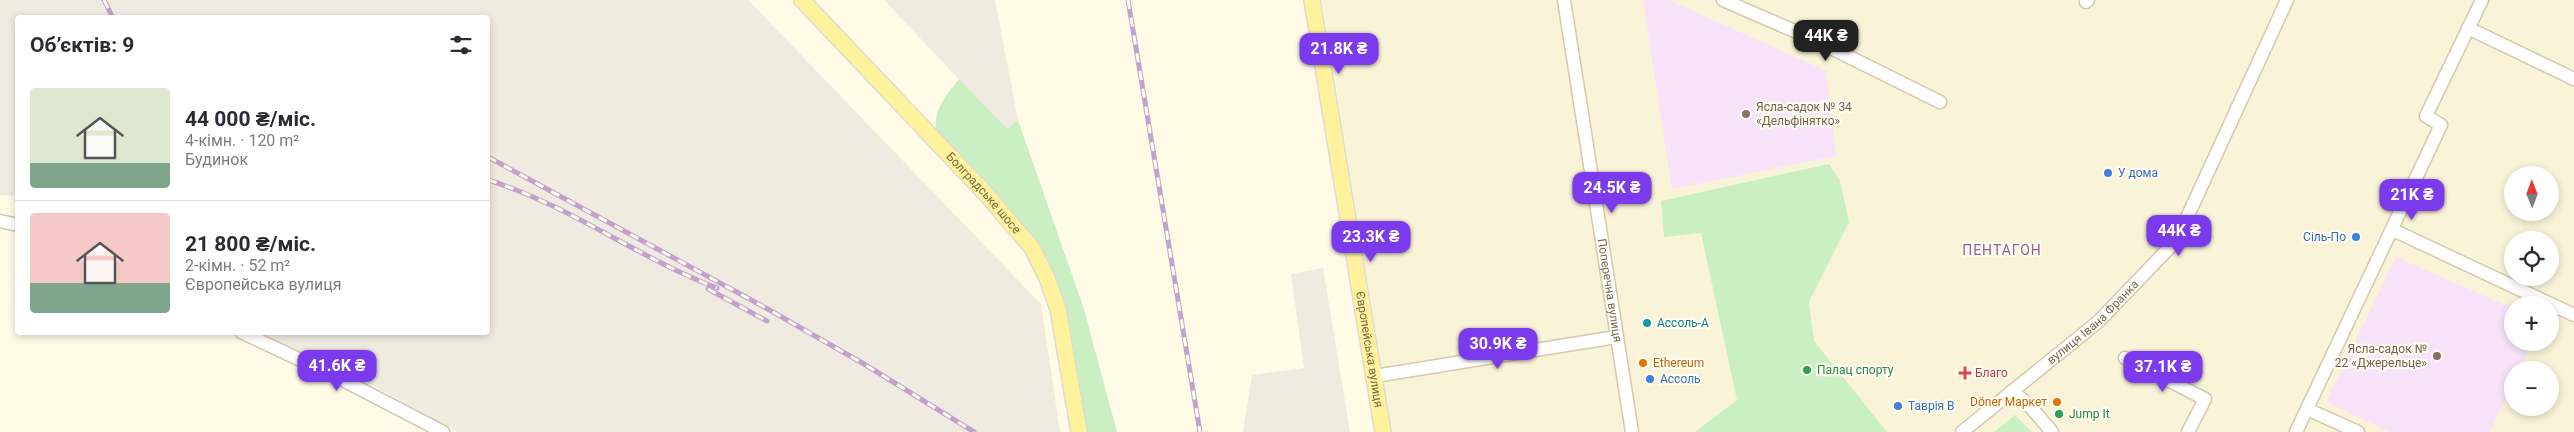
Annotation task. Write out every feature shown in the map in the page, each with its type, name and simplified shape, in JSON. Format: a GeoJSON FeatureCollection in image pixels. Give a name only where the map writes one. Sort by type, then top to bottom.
{"type":"FeatureCollection","features":[{"type":"Feature","properties":{"kind":"main road","name":"Болградське шосе"},"geometry":{"type":"LineString","coordinates":[[802,0],[986,194],[1032,248],[1047,278],[1058,309],[1079,432]]}},
{"type":"Feature","properties":{"kind":"main road","name":"Європейська вулиця"},"geometry":{"type":"LineString","coordinates":[[1312,0],[1383,432]]}},
{"type":"Feature","properties":{"kind":"street","name":"Поперечна вулиця"},"geometry":{"type":"LineString","coordinates":[[1564,0],[1632,432]]}},
{"type":"Feature","properties":{"kind":"street"},"geometry":{"type":"LineString","coordinates":[[1723,0],[1815,40],[1940,102]]}},
{"type":"Feature","properties":{"kind":"street","name":"вулиця Івана Франка"},"geometry":{"type":"LineString","coordinates":[[1962,432],[2099,321],[2157,262],[2174,241],[2287,0]]}},
{"type":"Feature","properties":{"kind":"street"},"geometry":{"type":"LineString","coordinates":[[2296,432],[2441,125],[2426,116],[2482,0]]}},
{"type":"Feature","properties":{"kind":"street"},"geometry":{"type":"LineString","coordinates":[[2468,28],[2574,79]]}},
{"type":"Feature","properties":{"kind":"street"},"geometry":{"type":"LineString","coordinates":[[0,221],[15,224]]}},
{"type":"Feature","properties":{"kind":"street"},"geometry":{"type":"LineString","coordinates":[[2393,230],[2574,315]]}},
{"type":"Feature","properties":{"kind":"street"},"geometry":{"type":"LineString","coordinates":[[246,335],[350,383],[443,432]]}},
{"type":"Feature","properties":{"kind":"street"},"geometry":{"type":"LineString","coordinates":[[1375,376],[1616,337]]}},
{"type":"Feature","properties":{"kind":"street"},"geometry":{"type":"LineString","coordinates":[[2125,358],[2204,399],[2188,432]]}},
{"type":"Feature","properties":{"kind":"street"},"geometry":{"type":"LineString","coordinates":[[2012,391],[2028,404],[2052,432]]}},
{"type":"Feature","properties":{"kind":"street"},"geometry":{"type":"LineString","coordinates":[[2307,409],[2358,432]]}},
{"type":"Feature","properties":{"kind":"shaded area"},"geometry":{"type":"Polygon","coordinates":[[[0,0],[748,0],[1041,304],[1060,432],[458,432],[353,375],[262,335],[490,335],[490,15],[15,15],[15,196],[0,195],[0,0]]]}},
{"type":"Feature","properties":{"kind":"shaded area"},"geometry":{"type":"Polygon","coordinates":[[[884,0],[995,0],[1018,120],[1007,130],[884,0]]]}},
{"type":"Feature","properties":{"kind":"shaded area"},"geometry":{"type":"Polygon","coordinates":[[[1322,0],[2574,0],[2574,432],[1392,432],[1322,0]]]}},
{"type":"Feature","properties":{"kind":"shaded area","name":"Ясла-садок № 34 «Дельфінятко»"},"geometry":{"type":"Polygon","coordinates":[[[1643,0],[1669,0],[1826,71],[1836,156],[1672,189],[1643,0]]]}},
{"type":"Feature","properties":{"kind":"shaded area","name":"Ясла-садок № 22 «Джерельце»"},"geometry":{"type":"Polygon","coordinates":[[[2396,257],[2504,304],[2504,351],[2528,351],[2523,361],[2504,361],[2504,401],[2490,432],[2390,432],[2326,402],[2396,257]]]}},
{"type":"Feature","properties":{"kind":"shaded area"},"geometry":{"type":"Polygon","coordinates":[[[1323,268],[1350,432],[1243,432],[1252,375],[1304,368],[1291,274],[1323,268]]]}},
{"type":"Feature","properties":{"kind":"green space"},"geometry":{"type":"Polygon","coordinates":[[[959,79],[1007,129],[1018,120],[1083,306],[1117,432],[1087,432],[1076,359],[1066,312],[1049,266],[1038,245],[936,134],[938,111],[959,79]]]}},
{"type":"Feature","properties":{"kind":"green space"},"geometry":{"type":"Polygon","coordinates":[[[1829,164],[1840,181],[1849,222],[1809,302],[1814,341],[1887,432],[1695,432],[1737,400],[1701,233],[1664,237],[1661,201],[1829,164]]]}},
{"type":"Feature","properties":{"kind":"green space"},"geometry":{"type":"Polygon","coordinates":[[[2015,415],[2032,432],[1994,432],[2015,415]]]}},
{"type":"Feature","properties":{"kind":"railway"},"geometry":{"type":"LineString","coordinates":[[104,0],[112,15]]}},
{"type":"Feature","properties":{"kind":"railway"},"geometry":{"type":"LineString","coordinates":[[1128,0],[1200,432]]}},
{"type":"Feature","properties":{"kind":"railway"},"geometry":{"type":"LineString","coordinates":[[490,158],[766,308],[864,364],[974,432]]}},
{"type":"Feature","properties":{"kind":"railway"},"geometry":{"type":"LineString","coordinates":[[490,181],[547,203],[659,262],[717,288]]}},
{"type":"Feature","properties":{"kind":"railway"},"geometry":{"type":"LineString","coordinates":[[708,289],[767,321]]}},
{"type":"Feature","properties":{"kind":"place","name":"Ясла-садок № 34 «Дельфінятко»"},"geometry":{"type":"Point","coordinates":[1746,114]}},
{"type":"Feature","properties":{"kind":"place","name":"У дома"},"geometry":{"type":"Point","coordinates":[2108,173]}},
{"type":"Feature","properties":{"kind":"place","name":"Сіль-По"},"geometry":{"type":"Point","coordinates":[2356,237]}},
{"type":"Feature","properties":{"kind":"place","name":"Ассоль-А"},"geometry":{"type":"Point","coordinates":[1647,323]}},
{"type":"Feature","properties":{"kind":"place","name":"Ясла-садок № 22 «Джерельце»"},"geometry":{"type":"Point","coordinates":[2437,356]}},
{"type":"Feature","properties":{"kind":"place","name":"Ethereum"},"geometry":{"type":"Point","coordinates":[1643,363]}},
{"type":"Feature","properties":{"kind":"place","name":"Палац спорту"},"geometry":{"type":"Point","coordinates":[1807,370]}},
{"type":"Feature","properties":{"kind":"place","name":"Благо"},"geometry":{"type":"Point","coordinates":[1965,373]}},
{"type":"Feature","properties":{"kind":"place","name":"Ассоль"},"geometry":{"type":"Point","coordinates":[1650,379]}},
{"type":"Feature","properties":{"kind":"place","name":"Döner Маркет"},"geometry":{"type":"Point","coordinates":[2057,402]}},
{"type":"Feature","properties":{"kind":"place","name":"Таврія В"},"geometry":{"type":"Point","coordinates":[1898,406]}},
{"type":"Feature","properties":{"kind":"place","name":"Jump It"},"geometry":{"type":"Point","coordinates":[2059,414]}},
{"type":"Feature","properties":{"kind":"district","name":"ПЕНТАГОН"},"geometry":{"type":"Point","coordinates":[2002,250]}}]}
